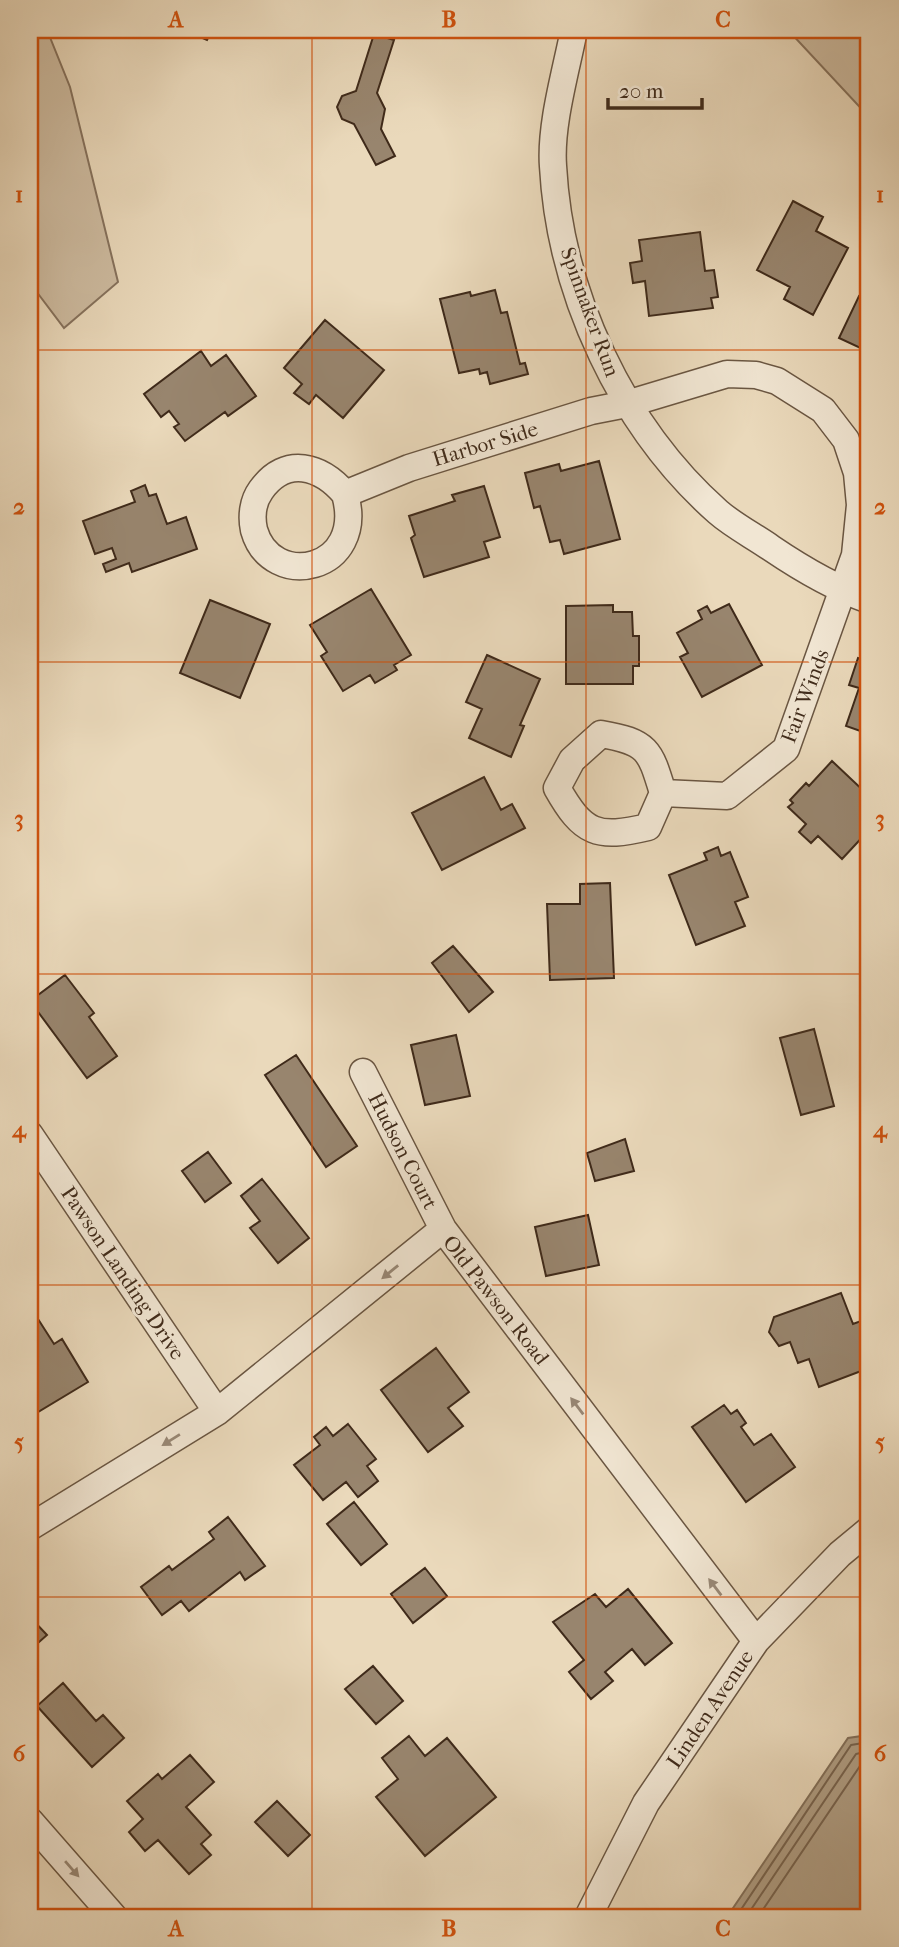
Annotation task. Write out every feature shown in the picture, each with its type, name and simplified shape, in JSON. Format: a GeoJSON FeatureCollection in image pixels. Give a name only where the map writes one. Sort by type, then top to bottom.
{"type":"FeatureCollection","features":[{"type":"Feature","properties":{"kind":"street","name":"Spinnaker Run"},"geometry":{"type":"LineString","coordinates":[[574,30],[552,163],[559,221],[572,275],[601,356],[627,404],[680,472],[719,513],[795,564],[843,591],[869,600]]}},
{"type":"Feature","properties":{"kind":"street","name":"Harbor Side"},"geometry":{"type":"LineString","coordinates":[[345,494],[421,464],[591,411],[627,404],[727,374],[756,375],[777,381],[823,410],[846,440],[857,473],[860,505],[855,555],[843,591]]}},
{"type":"Feature","properties":{"kind":"street","name":"Fair Winds"},"geometry":{"type":"LineString","coordinates":[[663,793],[726,796],[786,749],[843,591]]}},
{"type":"Feature","properties":{"kind":"street","name":"Hudson Court"},"geometry":{"type":"LineString","coordinates":[[363,1072],[443,1229]]}},
{"type":"Feature","properties":{"kind":"street","name":"Pawson Landing Drive"},"geometry":{"type":"LineString","coordinates":[[30,1135],[216,1412]]}},
{"type":"Feature","properties":{"kind":"street","name":"Old Pawson Road"},"geometry":{"type":"LineString","coordinates":[[30,1527],[216,1412],[443,1229],[756,1642]]}},
{"type":"Feature","properties":{"kind":"street","name":"Linden Avenue"},"geometry":{"type":"LineString","coordinates":[[588,1917],[646,1803],[756,1642],[840,1554],[869,1530]]}},
{"type":"Feature","properties":{"kind":"street"},"geometry":{"type":"LineString","coordinates":[[30,1821],[114,1917]]}},
{"type":"Feature","properties":{"kind":"shaded area"},"geometry":{"type":"Polygon","coordinates":[[[30,30],[47,30],[70,87],[118,282],[64,328],[30,283],[30,30]]]}},
{"type":"Feature","properties":{"kind":"shaded area"},"geometry":{"type":"Polygon","coordinates":[[[788,30],[869,30],[869,117],[788,30]]]}},
{"type":"Feature","properties":{"kind":"water"},"geometry":{"type":"Polygon","coordinates":[[[869,1735],[869,1917],[727,1917],[848,1738],[869,1735]]]}},
{"type":"Feature","properties":{"kind":"building"},"geometry":{"type":"Polygon","coordinates":[[[184,30],[212,30],[207,40],[184,30]]]}},
{"type":"Feature","properties":{"kind":"building"},"geometry":{"type":"Polygon","coordinates":[[[374,34],[394,40],[377,93],[385,109],[381,129],[395,156],[376,165],[354,124],[342,119],[337,107],[342,96],[356,91],[374,34]]]}},
{"type":"Feature","properties":{"kind":"building"},"geometry":{"type":"Polygon","coordinates":[[[793,201],[823,217],[816,231],[848,248],[813,315],[784,299],[790,287],[757,270],[793,201]]]}},
{"type":"Feature","properties":{"kind":"building"},"geometry":{"type":"Polygon","coordinates":[[[700,232],[705,271],[714,270],[718,297],[711,298],[713,308],[649,316],[645,281],[633,283],[630,263],[642,261],[639,240],[700,232]]]}},
{"type":"Feature","properties":{"kind":"building"},"geometry":{"type":"Polygon","coordinates":[[[495,290],[501,313],[507,312],[520,364],[525,363],[528,374],[490,384],[487,372],[480,374],[479,369],[459,373],[440,299],[495,290]]]}},
{"type":"Feature","properties":{"kind":"building"},"geometry":{"type":"Polygon","coordinates":[[[859,296],[869,301],[869,352],[839,338],[859,296]]]}},
{"type":"Feature","properties":{"kind":"building"},"geometry":{"type":"Polygon","coordinates":[[[325,320],[384,370],[343,418],[316,395],[309,404],[294,393],[302,384],[284,368],[325,320]]]}},
{"type":"Feature","properties":{"kind":"building"},"geometry":{"type":"Polygon","coordinates":[[[201,351],[211,366],[226,355],[256,396],[228,416],[225,412],[185,441],[174,427],[179,424],[169,411],[161,417],[144,394],[201,351]]]}},
{"type":"Feature","properties":{"kind":"building"},"geometry":{"type":"Polygon","coordinates":[[[599,461],[620,539],[564,554],[560,540],[550,542],[540,506],[534,508],[525,473],[559,464],[561,471],[599,461]]]}},
{"type":"Feature","properties":{"kind":"building"},"geometry":{"type":"Polygon","coordinates":[[[145,485],[149,496],[156,494],[167,524],[186,517],[197,549],[132,572],[129,563],[106,572],[103,564],[116,559],[112,548],[95,554],[83,521],[135,502],[131,491],[145,485]]]}},
{"type":"Feature","properties":{"kind":"building"},"geometry":{"type":"Polygon","coordinates":[[[484,486],[500,537],[484,542],[489,557],[424,577],[411,538],[415,535],[409,516],[455,501],[452,495],[484,486]]]}},
{"type":"Feature","properties":{"kind":"building"},"geometry":{"type":"Polygon","coordinates":[[[371,589],[411,655],[394,665],[397,670],[375,683],[370,675],[343,691],[321,656],[327,652],[310,625],[371,589]]]}},
{"type":"Feature","properties":{"kind":"building"},"geometry":{"type":"Polygon","coordinates":[[[210,600],[270,624],[240,698],[180,673],[210,600]]]}},
{"type":"Feature","properties":{"kind":"building"},"geometry":{"type":"Polygon","coordinates":[[[729,604],[762,665],[702,697],[680,657],[688,653],[677,633],[702,619],[698,611],[707,606],[711,613],[729,604]]]}},
{"type":"Feature","properties":{"kind":"building"},"geometry":{"type":"Polygon","coordinates":[[[613,605],[613,612],[632,612],[633,636],[639,636],[639,666],[633,666],[633,684],[566,684],[566,606],[613,605]]]}},
{"type":"Feature","properties":{"kind":"building"},"geometry":{"type":"Polygon","coordinates":[[[487,655],[540,679],[520,725],[524,726],[511,757],[469,738],[482,709],[466,702],[487,655]]]}},
{"type":"Feature","properties":{"kind":"building"},"geometry":{"type":"Polygon","coordinates":[[[858,658],[869,662],[869,734],[846,726],[859,688],[849,685],[858,658]]]}},
{"type":"Feature","properties":{"kind":"building"},"geometry":{"type":"Polygon","coordinates":[[[832,761],[869,796],[869,830],[842,859],[818,836],[811,843],[799,832],[806,824],[788,807],[793,803],[790,800],[806,783],[809,786],[832,761]]]}},
{"type":"Feature","properties":{"kind":"building"},"geometry":{"type":"Polygon","coordinates":[[[484,777],[501,810],[512,804],[525,828],[442,870],[412,813],[484,777]]]}},
{"type":"Feature","properties":{"kind":"building"},"geometry":{"type":"Polygon","coordinates":[[[718,847],[721,856],[730,852],[748,897],[735,902],[745,926],[696,945],[669,875],[707,860],[704,853],[718,847]]]}},
{"type":"Feature","properties":{"kind":"building"},"geometry":{"type":"Polygon","coordinates":[[[610,883],[614,978],[550,980],[547,904],[580,904],[580,884],[610,883]]]}},
{"type":"Feature","properties":{"kind":"building"},"geometry":{"type":"Polygon","coordinates":[[[453,946],[493,992],[469,1012],[432,963],[453,946]]]}},
{"type":"Feature","properties":{"kind":"building"},"geometry":{"type":"Polygon","coordinates":[[[65,975],[94,1013],[89,1017],[117,1056],[87,1078],[30,1001],[65,975]]]}},
{"type":"Feature","properties":{"kind":"building"},"geometry":{"type":"Polygon","coordinates":[[[814,1029],[834,1106],[801,1115],[780,1038],[814,1029]]]}},
{"type":"Feature","properties":{"kind":"building"},"geometry":{"type":"Polygon","coordinates":[[[456,1035],[470,1096],[425,1105],[411,1045],[456,1035]]]}},
{"type":"Feature","properties":{"kind":"building"},"geometry":{"type":"Polygon","coordinates":[[[296,1055],[357,1146],[326,1167],[265,1075],[296,1055]]]}},
{"type":"Feature","properties":{"kind":"building"},"geometry":{"type":"Polygon","coordinates":[[[625,1139],[634,1171],[595,1181],[587,1153],[625,1139]]]}},
{"type":"Feature","properties":{"kind":"building"},"geometry":{"type":"Polygon","coordinates":[[[208,1152],[231,1183],[205,1202],[182,1171],[208,1152]]]}},
{"type":"Feature","properties":{"kind":"building"},"geometry":{"type":"Polygon","coordinates":[[[262,1179],[309,1238],[278,1263],[250,1228],[260,1221],[241,1196],[262,1179]]]}},
{"type":"Feature","properties":{"kind":"building"},"geometry":{"type":"Polygon","coordinates":[[[588,1215],[599,1265],[546,1276],[535,1227],[588,1215]]]}},
{"type":"Feature","properties":{"kind":"building"},"geometry":{"type":"Polygon","coordinates":[[[841,1293],[853,1324],[861,1321],[869,1343],[869,1368],[819,1387],[809,1359],[798,1363],[790,1342],[779,1346],[769,1332],[774,1317],[841,1293]]]}},
{"type":"Feature","properties":{"kind":"building"},"geometry":{"type":"Polygon","coordinates":[[[38,1319],[54,1344],[62,1339],[88,1382],[33,1415],[30,1409],[30,1324],[38,1319]]]}},
{"type":"Feature","properties":{"kind":"building"},"geometry":{"type":"Polygon","coordinates":[[[436,1348],[469,1392],[448,1408],[463,1426],[428,1452],[381,1390],[436,1348]]]}},
{"type":"Feature","properties":{"kind":"building"},"geometry":{"type":"Polygon","coordinates":[[[724,1405],[731,1414],[737,1410],[746,1423],[741,1427],[754,1445],[771,1434],[795,1467],[746,1502],[692,1427],[724,1405]]]}},
{"type":"Feature","properties":{"kind":"building"},"geometry":{"type":"Polygon","coordinates":[[[348,1424],[376,1459],[367,1466],[378,1481],[358,1497],[346,1482],[323,1500],[294,1465],[320,1445],[314,1437],[326,1427],[333,1436],[348,1424]]]}},
{"type":"Feature","properties":{"kind":"building"},"geometry":{"type":"Polygon","coordinates":[[[354,1502],[387,1544],[361,1565],[327,1524],[354,1502]]]}},
{"type":"Feature","properties":{"kind":"building"},"geometry":{"type":"Polygon","coordinates":[[[228,1517],[265,1566],[245,1580],[240,1572],[189,1611],[181,1601],[162,1615],[141,1587],[169,1566],[172,1570],[214,1539],[209,1532],[228,1517]]]}},
{"type":"Feature","properties":{"kind":"building"},"geometry":{"type":"Polygon","coordinates":[[[425,1568],[447,1596],[413,1623],[391,1594],[425,1568]]]}},
{"type":"Feature","properties":{"kind":"building"},"geometry":{"type":"Polygon","coordinates":[[[628,1589],[672,1643],[645,1665],[632,1649],[605,1672],[613,1681],[591,1699],[569,1672],[584,1660],[553,1622],[595,1594],[606,1607],[628,1589]]]}},
{"type":"Feature","properties":{"kind":"building"},"geometry":{"type":"Polygon","coordinates":[[[30,1617],[47,1635],[30,1650],[30,1617]]]}},
{"type":"Feature","properties":{"kind":"building"},"geometry":{"type":"Polygon","coordinates":[[[373,1666],[403,1701],[376,1724],[345,1689],[373,1666]]]}},
{"type":"Feature","properties":{"kind":"building"},"geometry":{"type":"Polygon","coordinates":[[[63,1683],[96,1721],[103,1715],[124,1738],[92,1767],[37,1706],[63,1683]]]}},
{"type":"Feature","properties":{"kind":"building"},"geometry":{"type":"Polygon","coordinates":[[[409,1736],[425,1756],[447,1738],[496,1797],[425,1856],[376,1797],[398,1779],[382,1758],[409,1736]]]}},
{"type":"Feature","properties":{"kind":"building"},"geometry":{"type":"Polygon","coordinates":[[[190,1755],[214,1782],[186,1807],[211,1835],[201,1844],[211,1855],[189,1874],[158,1840],[145,1851],[129,1832],[143,1819],[127,1801],[158,1774],[162,1779],[190,1755]]]}},
{"type":"Feature","properties":{"kind":"building"},"geometry":{"type":"Polygon","coordinates":[[[277,1801],[310,1835],[288,1856],[255,1822],[277,1801]]]}}]}
